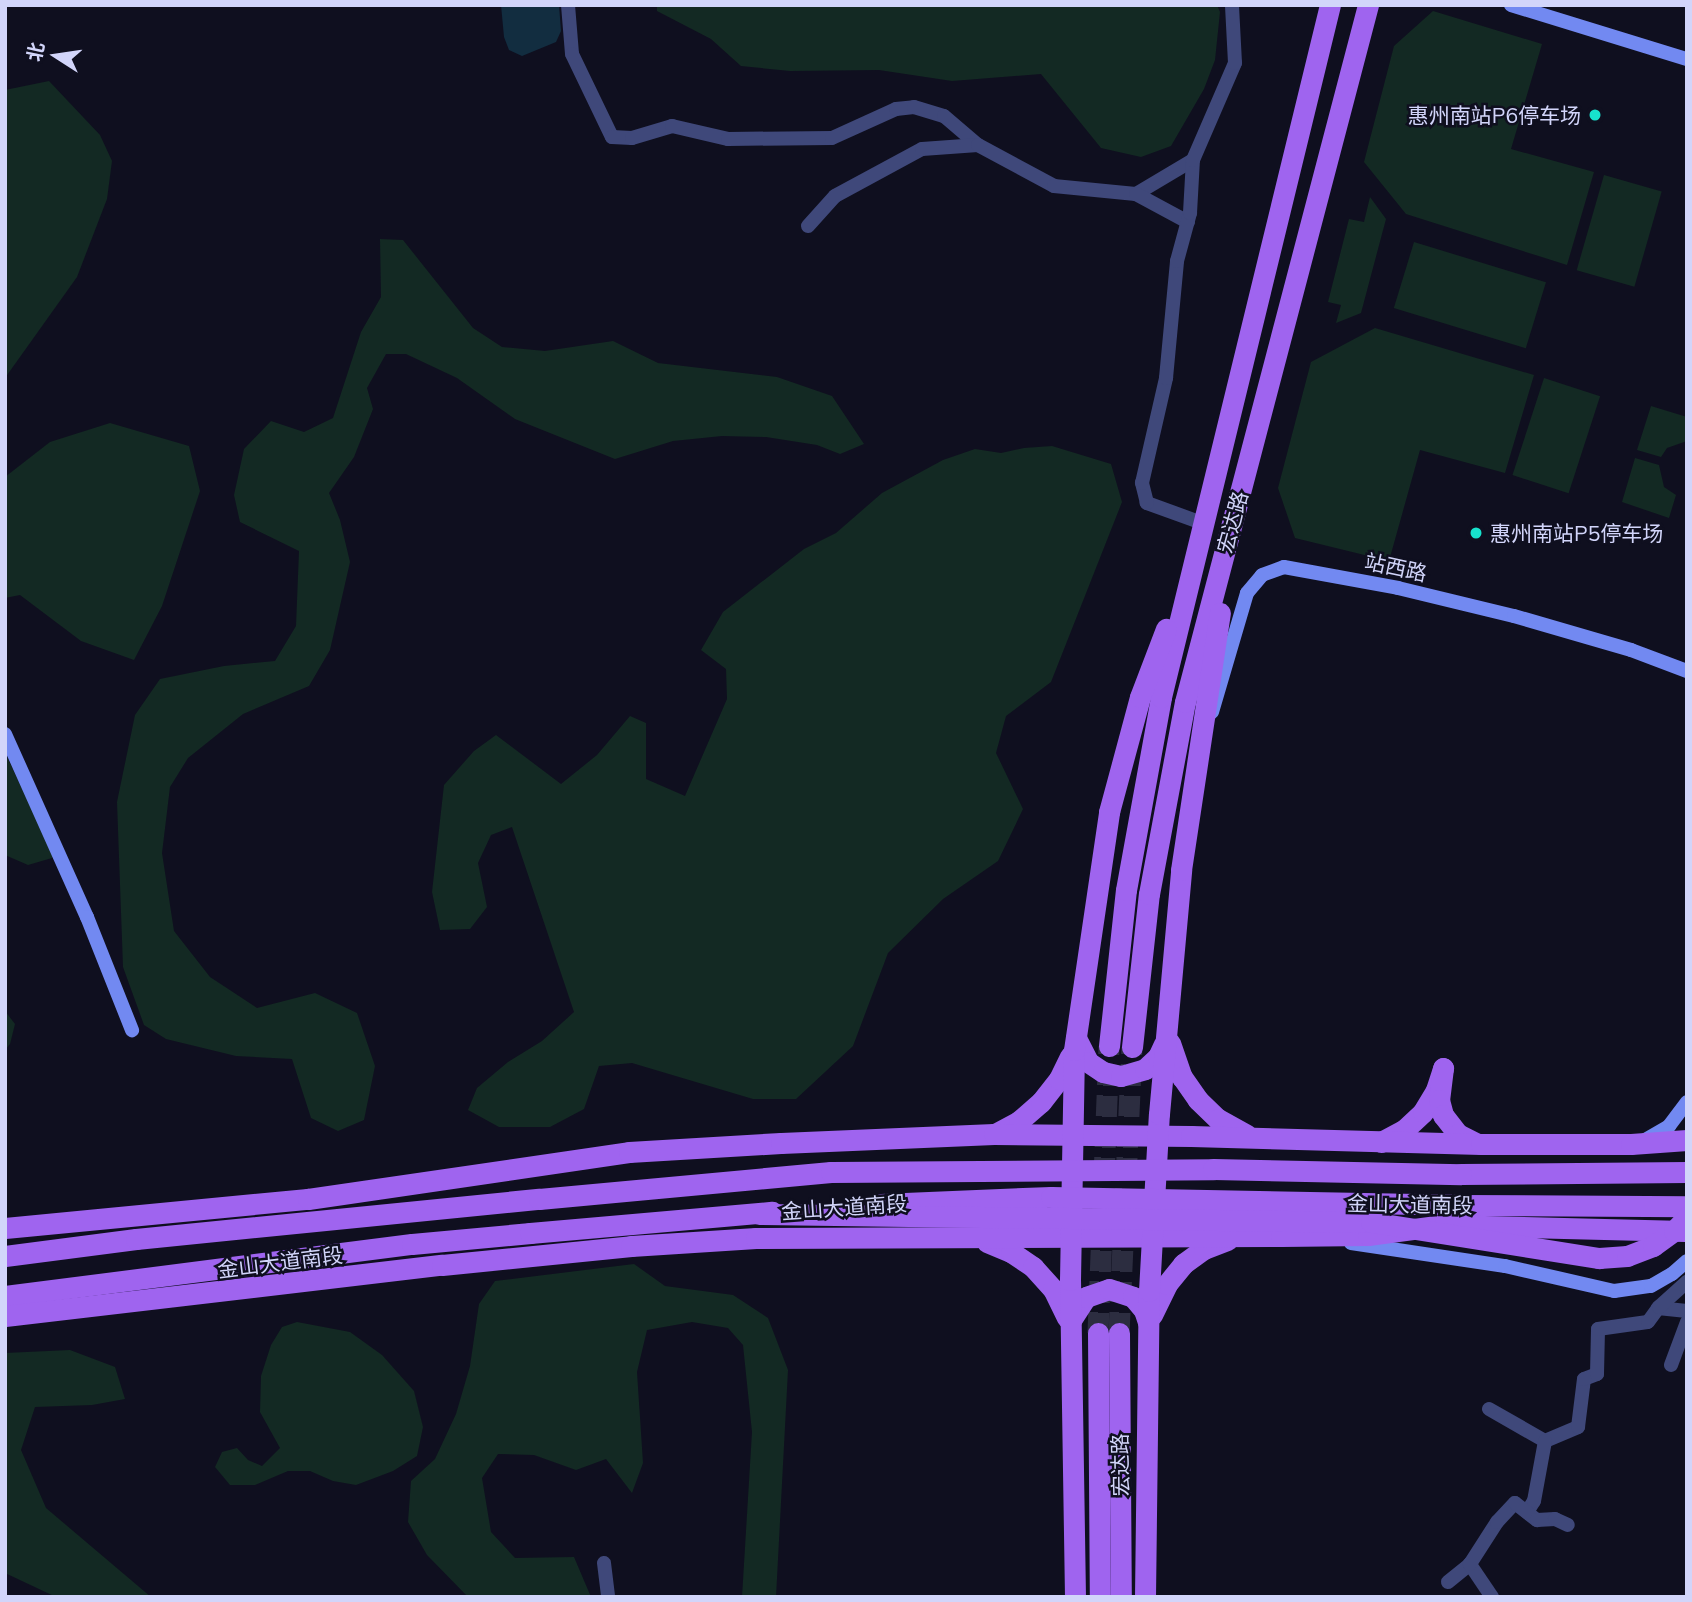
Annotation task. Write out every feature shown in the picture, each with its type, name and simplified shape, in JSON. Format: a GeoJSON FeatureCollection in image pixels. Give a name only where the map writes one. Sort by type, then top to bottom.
{"type":"FeatureCollection","features":[{"type":"Feature","properties":{"kind":"main road","name":"宏达路"},"geometry":{"type":"LineString","coordinates":[[1109,1046],[1126,890],[1161,697],[1330,5]]}},
{"type":"Feature","properties":{"kind":"main road","name":"宏达路"},"geometry":{"type":"LineString","coordinates":[[1132,1047],[1149,894],[1185,702],[1368,5]]}},
{"type":"Feature","properties":{"kind":"main road"},"geometry":{"type":"LineString","coordinates":[[1075,1597],[1070,1134],[1077,1031],[1109,813],[1140,697],[1195,551]]}},
{"type":"Feature","properties":{"kind":"main road"},"geometry":{"type":"LineString","coordinates":[[1146,1597],[1148,1329],[1157,1137],[1181,870],[1216,649],[1222,559]]}},
{"type":"Feature","properties":{"kind":"main road"},"geometry":{"type":"LineString","coordinates":[[1077,1031],[1088,1062],[1103,1072],[1121,1076],[1145,1069],[1158,1057],[1166,1032]]}},
{"type":"Feature","properties":{"kind":"main road"},"geometry":{"type":"LineString","coordinates":[[994,1134],[1030,1112],[1050,1091],[1071,1052],[1077,1031]]}},
{"type":"Feature","properties":{"kind":"main road"},"geometry":{"type":"LineString","coordinates":[[1166,1032],[1176,1065],[1194,1095],[1218,1119],[1255,1138]]}},
{"type":"Feature","properties":{"kind":"main road"},"geometry":{"type":"LineString","coordinates":[[1380,1142],[1404,1130],[1423,1112],[1436,1090],[1443,1068],[1439,1100],[1443,1115],[1458,1134],[1481,1144]]}},
{"type":"Feature","properties":{"kind":"main road"},"geometry":{"type":"LineString","coordinates":[[5,1228],[308,1199],[629,1153],[994,1134],[1481,1144],[1631,1144],[1687,1140]]}},
{"type":"Feature","properties":{"kind":"main road","name":"金山大道南段"},"geometry":{"type":"LineString","coordinates":[[5,1256],[136,1239],[831,1172],[1687,1172]]}},
{"type":"Feature","properties":{"kind":"main road","name":"金山大道南段"},"geometry":{"type":"LineString","coordinates":[[5,1296],[412,1244],[759,1214],[1051,1196],[1458,1205],[1687,1206]]}},
{"type":"Feature","properties":{"kind":"main road"},"geometry":{"type":"LineString","coordinates":[[136,1239],[308,1199]]}},
{"type":"Feature","properties":{"kind":"main road"},"geometry":{"type":"LineString","coordinates":[[759,1214],[1371,1222],[1599,1258],[1627,1256],[1653,1246],[1687,1217]]}},
{"type":"Feature","properties":{"kind":"main road"},"geometry":{"type":"LineString","coordinates":[[5,1316],[631,1246],[756,1238],[1368,1235],[1444,1225],[1687,1231]]}},
{"type":"Feature","properties":{"kind":"main road"},"geometry":{"type":"LineString","coordinates":[[1148,1329],[1155,1306],[1174,1274],[1204,1249],[1241,1237]]}},
{"type":"Feature","properties":{"kind":"main road"},"geometry":{"type":"LineString","coordinates":[[961,1238],[999,1246],[1033,1267],[1053,1289],[1070,1326]]}},
{"type":"Feature","properties":{"kind":"main road"},"geometry":{"type":"LineString","coordinates":[[138,1280],[300,1281]]}},
{"type":"Feature","properties":{"kind":"main road"},"geometry":{"type":"LineString","coordinates":[[1070,1326],[1080,1303],[1093,1293],[1109,1289],[1125,1293],[1139,1303],[1148,1329]]}},
{"type":"Feature","properties":{"kind":"main road","name":"宏达路"},"geometry":{"type":"LineString","coordinates":[[1100,1597],[1108,1333],[1121,1597]]}},
{"type":"Feature","properties":{"kind":"street"},"geometry":{"type":"LineString","coordinates":[[568,5],[572,54],[612,137],[632,138],[671,126],[728,139],[832,138],[896,109],[914,107],[944,116],[978,145],[1054,186],[1136,194],[1188,222]]}},
{"type":"Feature","properties":{"kind":"street"},"geometry":{"type":"LineString","coordinates":[[1202,523],[1147,503],[1142,483],[1166,378],[1177,261],[1188,222],[1193,160],[1235,63],[1232,5]]}},
{"type":"Feature","properties":{"kind":"street"},"geometry":{"type":"LineString","coordinates":[[1511,5],[1687,59]]}},
{"type":"Feature","properties":{"kind":"street"},"geometry":{"type":"LineString","coordinates":[[808,226],[835,196],[922,149],[978,145]]}},
{"type":"Feature","properties":{"kind":"street"},"geometry":{"type":"LineString","coordinates":[[1136,194],[1193,160]]}},
{"type":"Feature","properties":{"kind":"street","name":"站西路"},"geometry":{"type":"LineString","coordinates":[[1202,736],[1216,703],[1247,593],[1262,575],[1284,567],[1398,588],[1514,616],[1631,650],[1687,671]]}},
{"type":"Feature","properties":{"kind":"street"},"geometry":{"type":"LineString","coordinates":[[5,734],[88,916],[132,1030]]}},
{"type":"Feature","properties":{"kind":"street"},"geometry":{"type":"LineString","coordinates":[[1631,1144],[1660,1133],[1675,1119],[1687,1102]]}},
{"type":"Feature","properties":{"kind":"street"},"geometry":{"type":"LineString","coordinates":[[1281,1236],[1434,1254],[1505,1266],[1602,1289],[1627,1291],[1662,1281],[1687,1261]]}},
{"type":"Feature","properties":{"kind":"street"},"geometry":{"type":"LineString","coordinates":[[1545,1441],[1578,1427],[1584,1379],[1597,1374],[1598,1329],[1648,1322],[1658,1308],[1687,1282]]}},
{"type":"Feature","properties":{"kind":"street"},"geometry":{"type":"LineString","coordinates":[[1658,1308],[1687,1311]]}},
{"type":"Feature","properties":{"kind":"street"},"geometry":{"type":"LineString","coordinates":[[1671,1364],[1687,1322]]}},
{"type":"Feature","properties":{"kind":"street"},"geometry":{"type":"LineString","coordinates":[[1489,1409],[1545,1441]]}},
{"type":"Feature","properties":{"kind":"street"},"geometry":{"type":"LineString","coordinates":[[1527,1512],[1534,1501],[1545,1441]]}},
{"type":"Feature","properties":{"kind":"street"},"geometry":{"type":"LineString","coordinates":[[1448,1581],[1470,1564],[1497,1522],[1515,1503],[1537,1520],[1555,1519],[1568,1525]]}},
{"type":"Feature","properties":{"kind":"street"},"geometry":{"type":"LineString","coordinates":[[604,1563],[608,1597]]}},
{"type":"Feature","properties":{"kind":"street"},"geometry":{"type":"LineString","coordinates":[[1470,1564],[1492,1597]]}},
{"type":"Feature","properties":{"kind":"green space"},"geometry":{"type":"Polygon","coordinates":[[[657,5],[1217,5],[1220,12],[1215,60],[1204,89],[1171,146],[1141,157],[1101,148],[1041,74],[952,81],[879,70],[790,71],[741,66],[711,39],[657,11],[657,5]]]}},
{"type":"Feature","properties":{"kind":"green space"},"geometry":{"type":"Polygon","coordinates":[[[1433,11],[1542,44],[1511,149],[1594,172],[1567,265],[1406,214],[1364,162],[1394,46],[1433,11]]]}},
{"type":"Feature","properties":{"kind":"green space"},"geometry":{"type":"Polygon","coordinates":[[[49,81],[100,135],[112,161],[107,199],[77,277],[5,378],[5,90],[49,81]]]}},
{"type":"Feature","properties":{"kind":"green space"},"geometry":{"type":"Polygon","coordinates":[[[1604,175],[1662,192],[1634,287],[1577,270],[1604,175]]]}},
{"type":"Feature","properties":{"kind":"green space"},"geometry":{"type":"Polygon","coordinates":[[[1370,197],[1386,219],[1361,313],[1336,323],[1341,305],[1328,302],[1349,219],[1364,222],[1370,197]]]}},
{"type":"Feature","properties":{"kind":"green space"},"geometry":{"type":"Polygon","coordinates":[[[380,239],[403,240],[473,328],[502,347],[545,351],[613,341],[658,363],[777,377],[832,396],[864,444],[840,454],[817,445],[766,437],[722,436],[673,441],[615,459],[515,419],[457,378],[406,354],[386,354],[367,388],[373,409],[354,457],[329,493],[340,520],[350,562],[330,650],[309,686],[243,714],[188,758],[170,787],[162,853],[174,931],[210,977],[257,1008],[315,993],[357,1013],[375,1066],[364,1120],[338,1131],[311,1118],[292,1059],[236,1056],[166,1039],[144,1025],[123,967],[117,802],[135,715],[160,679],[224,666],[275,661],[296,626],[299,551],[240,522],[234,495],[244,449],[271,421],[304,432],[333,418],[361,332],[381,297],[380,239]]]}},
{"type":"Feature","properties":{"kind":"green space"},"geometry":{"type":"Polygon","coordinates":[[[1414,242],[1546,282],[1526,348],[1394,308],[1414,242]]]}},
{"type":"Feature","properties":{"kind":"green space"},"geometry":{"type":"Polygon","coordinates":[[[1375,328],[1534,375],[1505,473],[1420,450],[1389,561],[1295,538],[1278,488],[1311,362],[1375,328]]]}},
{"type":"Feature","properties":{"kind":"green space"},"geometry":{"type":"Polygon","coordinates":[[[1544,378],[1600,396],[1569,493],[1512,475],[1544,378]]]}},
{"type":"Feature","properties":{"kind":"green space"},"geometry":{"type":"Polygon","coordinates":[[[1651,406],[1687,417],[1687,441],[1667,448],[1661,457],[1637,450],[1651,406]]]}},
{"type":"Feature","properties":{"kind":"green space"},"geometry":{"type":"Polygon","coordinates":[[[110,423],[189,446],[200,491],[162,606],[134,660],[81,641],[20,595],[5,598],[5,477],[50,442],[110,423]]]}},
{"type":"Feature","properties":{"kind":"green space"},"geometry":{"type":"Polygon","coordinates":[[[1052,446],[1111,464],[1122,502],[1051,682],[1006,716],[996,753],[1023,809],[998,861],[943,899],[888,953],[853,1046],[796,1099],[753,1099],[632,1063],[599,1066],[584,1109],[550,1127],[499,1127],[468,1110],[477,1088],[508,1062],[542,1041],[574,1012],[512,827],[491,835],[478,863],[487,907],[470,929],[440,930],[432,892],[444,785],[474,751],[496,735],[561,784],[597,755],[630,716],[646,723],[646,779],[685,796],[727,699],[726,669],[701,650],[723,612],[804,549],[836,533],[882,493],[943,460],[975,449],[1001,453],[1052,446]]]}},
{"type":"Feature","properties":{"kind":"green space"},"geometry":{"type":"Polygon","coordinates":[[[1635,458],[1659,465],[1664,487],[1676,495],[1669,518],[1622,502],[1635,458]]]}},
{"type":"Feature","properties":{"kind":"green space"},"geometry":{"type":"Polygon","coordinates":[[[5,753],[52,851],[52,858],[28,865],[5,855],[5,753]]]}},
{"type":"Feature","properties":{"kind":"green space"},"geometry":{"type":"Polygon","coordinates":[[[5,1011],[15,1024],[10,1044],[5,1050],[5,1011]]]}},
{"type":"Feature","properties":{"kind":"green space"},"geometry":{"type":"Polygon","coordinates":[[[634,1264],[665,1286],[733,1295],[768,1318],[788,1370],[776,1597],[742,1597],[752,1432],[743,1345],[728,1328],[692,1322],[647,1330],[637,1372],[643,1463],[632,1493],[606,1459],[576,1470],[534,1455],[498,1454],[482,1478],[491,1532],[515,1558],[574,1557],[591,1597],[468,1597],[427,1555],[408,1522],[411,1481],[435,1459],[456,1414],[470,1366],[479,1304],[495,1281],[634,1264]]]}},
{"type":"Feature","properties":{"kind":"green space"},"geometry":{"type":"Polygon","coordinates":[[[297,1322],[350,1332],[382,1355],[414,1391],[423,1427],[417,1456],[393,1471],[356,1485],[333,1481],[310,1471],[288,1471],[255,1485],[230,1485],[215,1467],[222,1452],[237,1448],[248,1460],[262,1466],[280,1448],[260,1412],[261,1376],[271,1345],[282,1327],[297,1322]]]}},
{"type":"Feature","properties":{"kind":"green space"},"geometry":{"type":"Polygon","coordinates":[[[70,1350],[115,1367],[125,1399],[92,1405],[35,1407],[21,1450],[46,1508],[151,1597],[56,1597],[5,1573],[5,1353],[70,1350]]]}},
{"type":"Feature","properties":{"kind":"water"},"geometry":{"type":"Polygon","coordinates":[[[501,5],[559,5],[561,31],[556,42],[522,56],[509,50],[504,37],[501,5]]]}},
{"type":"Feature","properties":{"kind":"tunnel"},"geometry":{"type":"LineString","coordinates":[[1098,1333],[1109,1046]]}},
{"type":"Feature","properties":{"kind":"tunnel"},"geometry":{"type":"LineString","coordinates":[[1119,1333],[1132,1047]]}},
{"type":"Feature","properties":{"kind":"place","name":"惠州南站P6停车场"},"geometry":{"type":"Point","coordinates":[1595,115]}},
{"type":"Feature","properties":{"kind":"place","name":"惠州南站P5停车场"},"geometry":{"type":"Point","coordinates":[1476,533]}}]}
